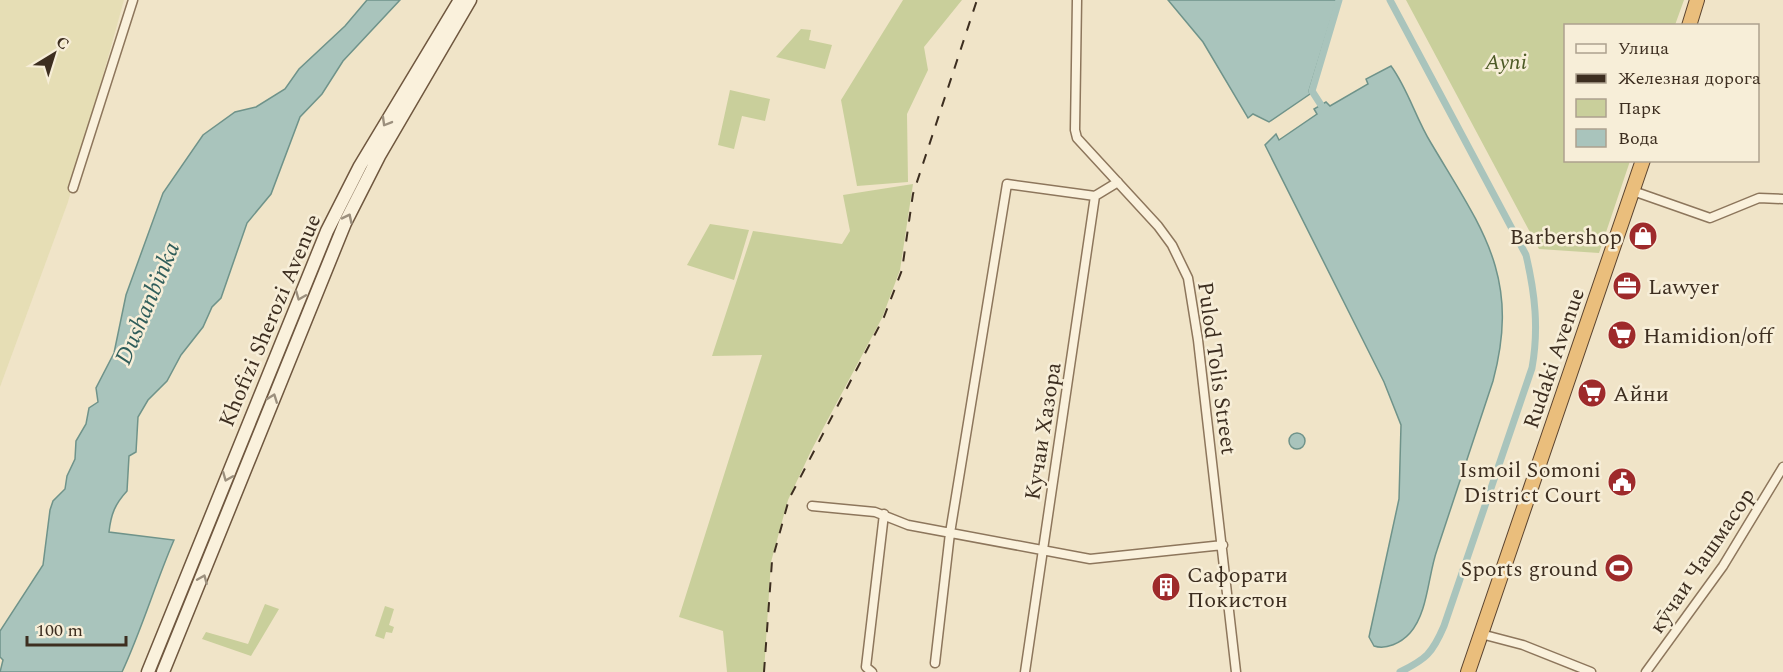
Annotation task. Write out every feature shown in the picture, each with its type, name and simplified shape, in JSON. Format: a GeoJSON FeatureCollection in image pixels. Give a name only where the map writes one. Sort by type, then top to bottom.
{"type":"FeatureCollection","features":[{"type":"Feature","properties":{"kind":"highway"},"geometry":{"type":"LineString","coordinates":[[1690,24],[1697,0]]}},
{"type":"Feature","properties":{"kind":"highway","name":"Rudaki Avenue"},"geometry":{"type":"LineString","coordinates":[[1468,672],[1642,162]]}},
{"type":"Feature","properties":{"kind":"main road","name":"Khofizi Sherozi Avenue"},"geometry":{"type":"LineString","coordinates":[[147,672],[327,231],[360,166],[460,0]]}},
{"type":"Feature","properties":{"kind":"main road","name":"Khofizi Sherozi Avenue"},"geometry":{"type":"LineString","coordinates":[[164,672],[345,224],[379,156],[470,0]]}},
{"type":"Feature","properties":{"kind":"street"},"geometry":{"type":"LineString","coordinates":[[73,188],[133,0]]}},
{"type":"Feature","properties":{"kind":"street","name":"Pulod Tolis Street"},"geometry":{"type":"LineString","coordinates":[[1077,0],[1075,130],[1077,138],[1172,245],[1188,278],[1223,545],[1236,672]]}},
{"type":"Feature","properties":{"kind":"street"},"geometry":{"type":"LineString","coordinates":[[935,663],[950,533],[1006,184],[1095,196],[1118,182]]}},
{"type":"Feature","properties":{"kind":"street"},"geometry":{"type":"LineString","coordinates":[[1633,191],[1710,218],[1759,198],[1783,199]]}},
{"type":"Feature","properties":{"kind":"street","name":"Кучаи Хазора"},"geometry":{"type":"LineString","coordinates":[[1025,672],[1041,550],[1095,196]]}},
{"type":"Feature","properties":{"kind":"street","name":"кӯчаи Чашмасор"},"geometry":{"type":"LineString","coordinates":[[1646,672],[1723,566],[1783,467]]}},
{"type":"Feature","properties":{"kind":"street"},"geometry":{"type":"LineString","coordinates":[[812,506],[884,514],[908,525],[1090,558],[1223,545]]}},
{"type":"Feature","properties":{"kind":"street"},"geometry":{"type":"LineString","coordinates":[[872,672],[866,667],[884,514]]}},
{"type":"Feature","properties":{"kind":"street"},"geometry":{"type":"LineString","coordinates":[[1481,634],[1523,645],[1591,672]]}},
{"type":"Feature","properties":{"kind":"shaded area"},"geometry":{"type":"Polygon","coordinates":[[[0,0],[124,0],[68,202],[0,387],[0,0]]]}},
{"type":"Feature","properties":{"kind":"green space"},"geometry":{"type":"Polygon","coordinates":[[[903,0],[962,0],[924,47],[928,70],[907,114],[908,182],[857,186],[841,100],[903,0]]]}},
{"type":"Feature","properties":{"kind":"green space","name":"Ayni"},"geometry":{"type":"Polygon","coordinates":[[[1406,0],[1684,0],[1675,24],[1564,24],[1564,162],[1630,162],[1599,253],[1539,249],[1406,0]]]}},
{"type":"Feature","properties":{"kind":"green space"},"geometry":{"type":"Polygon","coordinates":[[[801,29],[811,30],[809,40],[832,45],[825,69],[776,57],[801,29]]]}},
{"type":"Feature","properties":{"kind":"green space"},"geometry":{"type":"Polygon","coordinates":[[[730,90],[770,99],[765,121],[742,116],[734,149],[718,145],[730,90]]]}},
{"type":"Feature","properties":{"kind":"green space"},"geometry":{"type":"Polygon","coordinates":[[[913,184],[900,270],[882,318],[812,449],[788,500],[771,562],[764,672],[727,672],[723,631],[679,617],[762,355],[712,356],[753,231],[842,244],[850,231],[843,195],[913,184]]]}},
{"type":"Feature","properties":{"kind":"green space"},"geometry":{"type":"Polygon","coordinates":[[[710,224],[749,230],[734,280],[687,265],[710,224]]]}},
{"type":"Feature","properties":{"kind":"green space"},"geometry":{"type":"Polygon","coordinates":[[[265,604],[279,609],[251,656],[202,639],[206,632],[248,644],[265,604]]]}},
{"type":"Feature","properties":{"kind":"green space"},"geometry":{"type":"Polygon","coordinates":[[[385,606],[394,609],[389,625],[394,627],[392,633],[386,632],[384,639],[375,636],[385,606]]]}},
{"type":"Feature","properties":{"kind":"water","name":"Dushanbinka"},"geometry":{"type":"Polygon","coordinates":[[[367,0],[400,0],[343,61],[322,94],[300,117],[271,194],[247,223],[221,298],[212,307],[203,327],[181,355],[167,381],[148,400],[138,417],[136,452],[129,456],[127,491],[114,510],[109,532],[174,540],[122,672],[0,672],[3,660],[0,657],[0,631],[43,565],[50,510],[53,501],[65,489],[67,476],[75,459],[76,441],[86,424],[89,408],[98,402],[96,388],[114,353],[126,295],[163,193],[203,135],[235,112],[256,107],[285,89],[299,69],[345,26],[367,0]]]}},
{"type":"Feature","properties":{"kind":"water"},"geometry":{"type":"Polygon","coordinates":[[[1168,0],[1337,0],[1310,94],[1269,122],[1253,114],[1248,118],[1203,42],[1168,0]]]}},
{"type":"Feature","properties":{"kind":"water"},"geometry":{"type":"Polygon","coordinates":[[[1391,66],[1426,134],[1480,228],[1492,255],[1499,282],[1502,312],[1500,344],[1493,381],[1437,550],[1421,615],[1410,633],[1402,640],[1393,645],[1379,647],[1374,646],[1369,637],[1399,499],[1401,425],[1384,382],[1265,145],[1276,134],[1279,140],[1317,114],[1314,109],[1326,102],[1330,106],[1368,84],[1366,79],[1391,66]]]}},
{"type":"Feature","properties":{"kind":"water"},"geometry":{"type":"Polygon","coordinates":[[[1294,433],[1300,433],[1305,441],[1303,447],[1294,449],[1289,444],[1289,438],[1294,433]]]}},
{"type":"Feature","properties":{"kind":"waterway"},"geometry":{"type":"LineString","coordinates":[[1321,105],[1312,91],[1339,0]]}},
{"type":"Feature","properties":{"kind":"waterway"},"geometry":{"type":"LineString","coordinates":[[1390,0],[1526,255],[1532,283],[1536,325],[1532,368],[1444,626],[1427,655],[1400,672]]}},
{"type":"Feature","properties":{"kind":"railway"},"geometry":{"type":"LineString","coordinates":[[764,672],[772,561],[789,499],[884,317],[902,270],[913,194],[977,0]]}},
{"type":"Feature","properties":{"kind":"place","name":"Barbershop"},"geometry":{"type":"Point","coordinates":[1643,236]}},
{"type":"Feature","properties":{"kind":"place","name":"Lawyer"},"geometry":{"type":"Point","coordinates":[1627,286]}},
{"type":"Feature","properties":{"kind":"place","name":"Hamidion/off"},"geometry":{"type":"Point","coordinates":[1622,335]}},
{"type":"Feature","properties":{"kind":"place","name":"Айни"},"geometry":{"type":"Point","coordinates":[1592,393]}},
{"type":"Feature","properties":{"kind":"place","name":"Ismoil Somoni District Court"},"geometry":{"type":"Point","coordinates":[1622,482]}},
{"type":"Feature","properties":{"kind":"place","name":"Sports ground"},"geometry":{"type":"Point","coordinates":[1619,568]}},
{"type":"Feature","properties":{"kind":"place","name":"Сафорати Покистон"},"geometry":{"type":"Point","coordinates":[1166,587]}}]}
